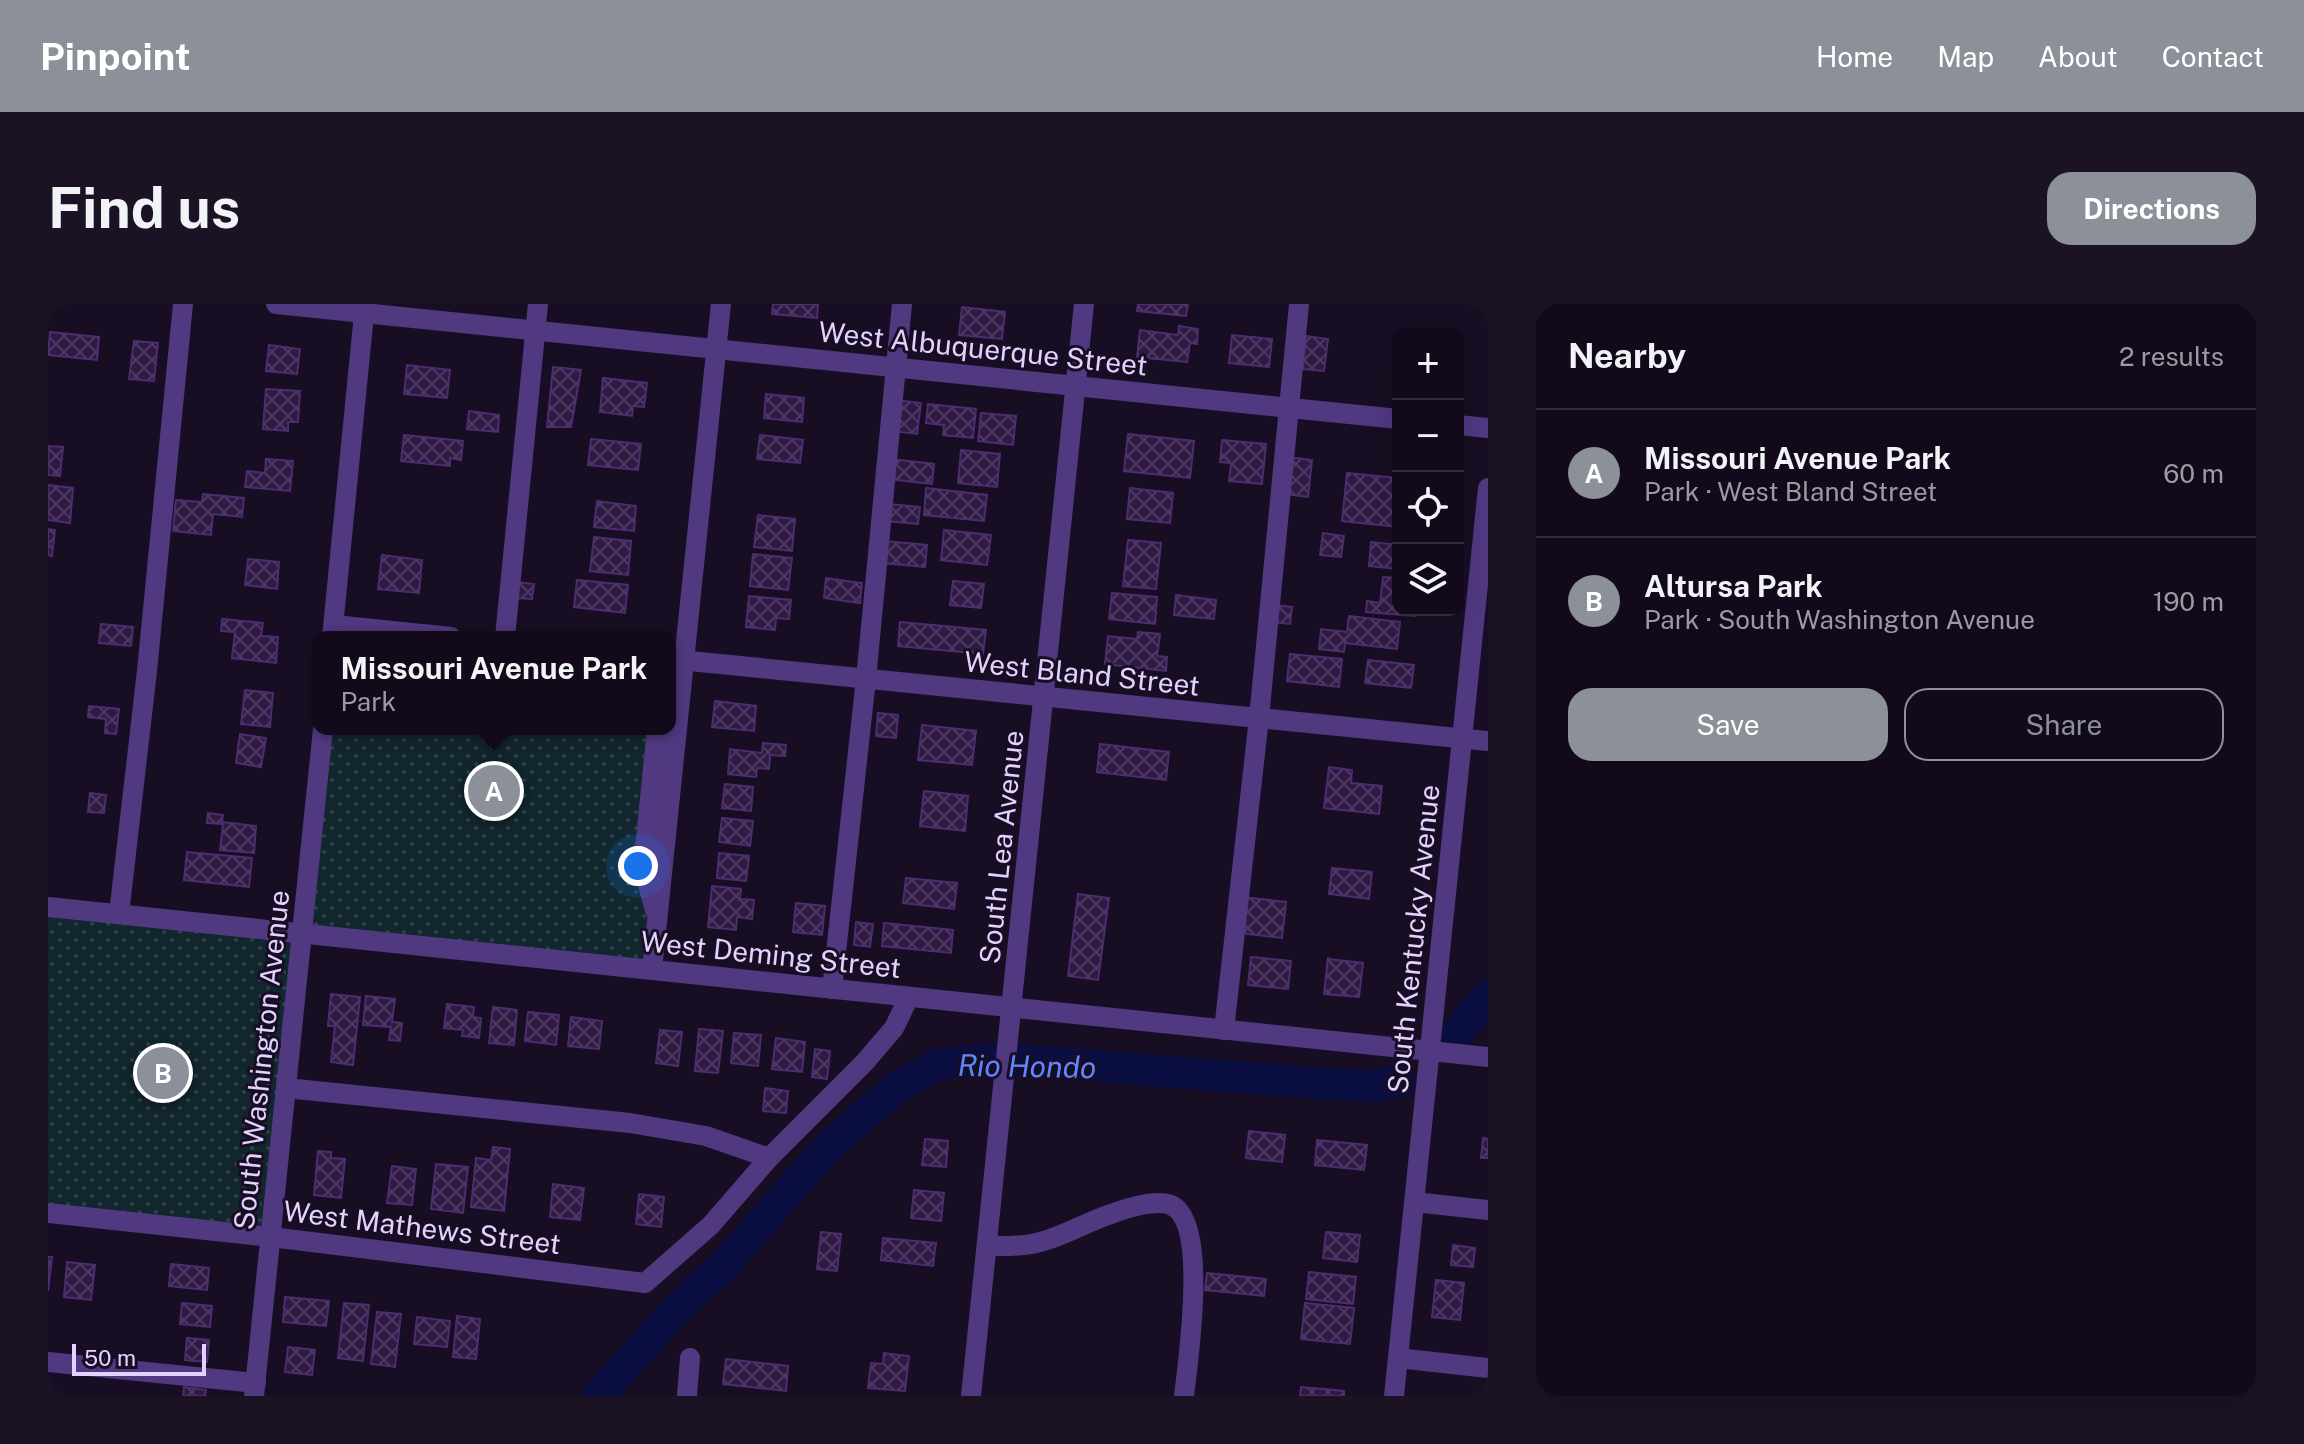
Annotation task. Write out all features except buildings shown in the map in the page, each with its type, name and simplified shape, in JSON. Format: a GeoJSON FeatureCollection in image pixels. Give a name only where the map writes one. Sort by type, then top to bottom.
{"type":"FeatureCollection","features":[{"type":"Feature","properties":{"kind":"street"},"geometry":{"type":"LineString","coordinates":[[119,914],[183,304]]}},
{"type":"Feature","properties":{"kind":"street","name":"West Albuquerque Street"},"geometry":{"type":"LineString","coordinates":[[276,304],[365,309],[536,331],[1392,418]]}},
{"type":"Feature","properties":{"kind":"street"},"geometry":{"type":"LineString","coordinates":[[506,631],[538,304]]}},
{"type":"Feature","properties":{"kind":"street"},"geometry":{"type":"LineString","coordinates":[[676,694],[677,660],[721,304]]}},
{"type":"Feature","properties":{"kind":"street"},"geometry":{"type":"LineString","coordinates":[[832,989],[902,304]]}},
{"type":"Feature","properties":{"kind":"street","name":"South Lea Avenue"},"geometry":{"type":"LineString","coordinates":[[971,1396],[1084,304]]}},
{"type":"Feature","properties":{"kind":"street"},"geometry":{"type":"LineString","coordinates":[[1224,1030],[1259,718],[1299,304]]}},
{"type":"Feature","properties":{"kind":"street"},"geometry":{"type":"LineString","coordinates":[[333,631],[365,309]]}},
{"type":"Feature","properties":{"kind":"street"},"geometry":{"type":"LineString","coordinates":[[1464,426],[1488,428]]}},
{"type":"Feature","properties":{"kind":"street","name":"South Kentucky Avenue"},"geometry":{"type":"LineString","coordinates":[[1394,1396],[1488,488]]}},
{"type":"Feature","properties":{"kind":"street","name":"West Bland Street"},"geometry":{"type":"LineString","coordinates":[[677,660],[1488,741]]}},
{"type":"Feature","properties":{"kind":"street","name":"South Washington Avenue"},"geometry":{"type":"LineString","coordinates":[[255,1390],[322,735]]}},
{"type":"Feature","properties":{"kind":"street"},"geometry":{"type":"LineString","coordinates":[[656,735],[643,868],[658,918]]}},
{"type":"Feature","properties":{"kind":"street"},"geometry":{"type":"LineString","coordinates":[[652,970],[673,735]]}},
{"type":"Feature","properties":{"kind":"street","name":"West Deming Street"},"geometry":{"type":"LineString","coordinates":[[48,907],[1488,1057]]}},
{"type":"Feature","properties":{"kind":"street"},"geometry":{"type":"LineString","coordinates":[[286,1088],[630,1123],[706,1136],[769,1158],[865,1062],[894,1028],[909,997]]}},
{"type":"Feature","properties":{"kind":"street","name":"West Mathews Street"},"geometry":{"type":"LineString","coordinates":[[48,1213],[645,1283],[711,1225],[769,1158]]}},
{"type":"Feature","properties":{"kind":"street"},"geometry":{"type":"LineString","coordinates":[[1414,1202],[1488,1210]]}},
{"type":"Feature","properties":{"kind":"street"},"geometry":{"type":"LineString","coordinates":[[987,1246],[1038,1243],[1112,1213],[1161,1203],[1172,1206],[1184,1220],[1193,1271],[1192,1324],[1184,1396]]}},
{"type":"Feature","properties":{"kind":"street"},"geometry":{"type":"LineString","coordinates":[[687,1396],[690,1358]]}},
{"type":"Feature","properties":{"kind":"street"},"geometry":{"type":"LineString","coordinates":[[1398,1358],[1488,1368]]}},
{"type":"Feature","properties":{"kind":"street"},"geometry":{"type":"LineString","coordinates":[[48,1362],[255,1390]]}},
{"type":"Feature","properties":{"kind":"shaded area"},"geometry":{"type":"Polygon","coordinates":[[[676,660],[685,661],[652,970],[302,933],[322,735],[676,735],[676,660]]]}},
{"type":"Feature","properties":{"kind":"shaded area"},"geometry":{"type":"Polygon","coordinates":[[[48,915],[292,940],[263,1228],[48,1206],[48,915]]]}},
{"type":"Feature","properties":{"kind":"waterway","name":"Rio Hondo"},"geometry":{"type":"LineString","coordinates":[[1458,1032],[1488,995]]}},
{"type":"Feature","properties":{"kind":"waterway","name":"Rio Hondo"},"geometry":{"type":"LineString","coordinates":[[598,1396],[673,1313],[727,1262],[829,1146],[895,1089],[936,1065],[983,1059],[1022,1060],[1325,1084],[1376,1086],[1400,1082]]}},
{"type":"Feature","properties":{"kind":"place","name":"Missouri Avenue Park"},"geometry":{"type":"Point","coordinates":[494,791]}},
{"type":"Feature","properties":{"kind":"place","name":"Altursa Park"},"geometry":{"type":"Point","coordinates":[163,1073]}}]}
